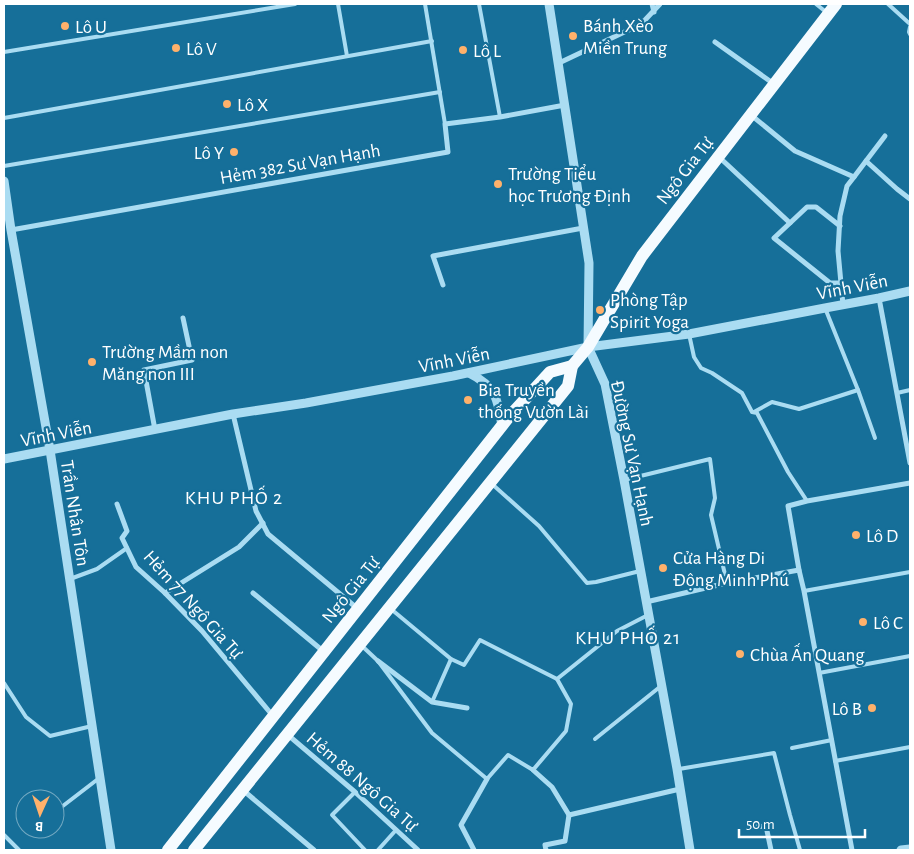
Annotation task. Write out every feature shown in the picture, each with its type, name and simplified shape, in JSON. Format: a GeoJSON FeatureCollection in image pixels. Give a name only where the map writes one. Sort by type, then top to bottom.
{"type":"FeatureCollection","features":[{"type":"Feature","properties":{"kind":"main road","name":"Ngô Gia Tự"},"geometry":{"type":"LineString","coordinates":[[194,850],[568,386],[572,366],[588,347],[642,256],[832,9]]}},
{"type":"Feature","properties":{"kind":"main road","name":"Ngô Gia Tự"},"geometry":{"type":"LineString","coordinates":[[168,850],[502,426],[550,372],[572,366]]}},
{"type":"Feature","properties":{"kind":"street","name":"Đường Sư Vạn Hạnh"},"geometry":{"type":"LineString","coordinates":[[549,4],[589,263],[588,347],[605,384],[662,686],[690,850]]}},
{"type":"Feature","properties":{"kind":"street"},"geometry":{"type":"LineString","coordinates":[[652,4],[654,12]]}},
{"type":"Feature","properties":{"kind":"street"},"geometry":{"type":"LineString","coordinates":[[559,63],[634,27],[645,20],[660,4]]}},
{"type":"Feature","properties":{"kind":"street"},"geometry":{"type":"LineString","coordinates":[[715,42],[774,84]]}},
{"type":"Feature","properties":{"kind":"street"},"geometry":{"type":"LineString","coordinates":[[445,124],[500,117],[565,105]]}},
{"type":"Feature","properties":{"kind":"street"},"geometry":{"type":"LineString","coordinates":[[751,115],[795,151],[854,177]]}},
{"type":"Feature","properties":{"kind":"street","name":"Hẻm 382 Sư Vạn Hạnh"},"geometry":{"type":"LineString","coordinates":[[11,230],[448,152],[445,124]]}},
{"type":"Feature","properties":{"kind":"street"},"geometry":{"type":"LineString","coordinates":[[843,305],[838,251],[840,216],[847,186],[885,136]]}},
{"type":"Feature","properties":{"kind":"street"},"geometry":{"type":"LineString","coordinates":[[718,157],[790,223]]}},
{"type":"Feature","properties":{"kind":"street"},"geometry":{"type":"LineString","coordinates":[[866,161],[910,199]]}},
{"type":"Feature","properties":{"kind":"street","name":"Trần Nhân Tôn"},"geometry":{"type":"LineString","coordinates":[[4,181],[50,450],[111,850]]}},
{"type":"Feature","properties":{"kind":"street"},"geometry":{"type":"LineString","coordinates":[[840,226],[816,207],[807,206],[774,238],[830,283],[842,282]]}},
{"type":"Feature","properties":{"kind":"street"},"geometry":{"type":"LineString","coordinates":[[443,285],[433,256],[583,228]]}},
{"type":"Feature","properties":{"kind":"street","name":"Vĩnh Viễn"},"geometry":{"type":"LineString","coordinates":[[4,459],[233,414],[306,403],[469,373],[588,347],[689,334],[910,291]]}},
{"type":"Feature","properties":{"kind":"street"},"geometry":{"type":"LineString","coordinates":[[879,298],[910,463]]}},
{"type":"Feature","properties":{"kind":"street"},"geometry":{"type":"LineString","coordinates":[[155,430],[144,370],[192,360],[183,318]]}},
{"type":"Feature","properties":{"kind":"street"},"geometry":{"type":"LineString","coordinates":[[469,373],[479,378],[492,389],[502,426]]}},
{"type":"Feature","properties":{"kind":"street"},"geometry":{"type":"LineString","coordinates":[[233,414],[256,511],[268,534],[359,609]]}},
{"type":"Feature","properties":{"kind":"street"},"geometry":{"type":"LineString","coordinates":[[852,850],[788,506],[910,483]]}},
{"type":"Feature","properties":{"kind":"street","name":"Hẻm 77 Ngô Gia Tự"},"geometry":{"type":"LineString","coordinates":[[117,504],[127,531],[122,538],[136,567],[165,593],[202,631],[273,716]]}},
{"type":"Feature","properties":{"kind":"street"},"geometry":{"type":"LineString","coordinates":[[165,593],[239,547],[263,523]]}},
{"type":"Feature","properties":{"kind":"street"},"geometry":{"type":"LineString","coordinates":[[646,602],[727,583],[799,570]]}},
{"type":"Feature","properties":{"kind":"street"},"geometry":{"type":"LineString","coordinates":[[254,593],[324,651]]}},
{"type":"Feature","properties":{"kind":"street"},"geometry":{"type":"LineString","coordinates":[[378,661],[432,702],[467,708]]}},
{"type":"Feature","properties":{"kind":"street","name":"Hẻm 88 Ngô Gia Tự"},"geometry":{"type":"LineString","coordinates":[[288,734],[418,850]]}},
{"type":"Feature","properties":{"kind":"street"},"geometry":{"type":"LineString","coordinates":[[533,770],[552,787],[569,815],[565,841],[545,845],[546,850]]}},
{"type":"Feature","properties":{"kind":"street"},"geometry":{"type":"LineString","coordinates":[[473,850],[461,824],[487,778]]}},
{"type":"Feature","properties":{"kind":"street"},"geometry":{"type":"LineString","coordinates":[[569,815],[680,789]]}},
{"type":"Feature","properties":{"kind":"street"},"geometry":{"type":"LineString","coordinates":[[243,790],[314,850]]}},
{"type":"Feature","properties":{"kind":"street"},"geometry":{"type":"LineString","coordinates":[[752,827],[766,826],[771,850]]}},
{"type":"Feature","properties":{"kind":"street"},"geometry":{"type":"LineString","coordinates":[[901,850],[910,848]]}},
{"type":"Feature","properties":{"kind":"lane"},"geometry":{"type":"LineString","coordinates":[[4,52],[296,4]]}},
{"type":"Feature","properties":{"kind":"lane"},"geometry":{"type":"LineString","coordinates":[[338,4],[347,56]]}},
{"type":"Feature","properties":{"kind":"lane"},"geometry":{"type":"LineString","coordinates":[[425,4],[445,124]]}},
{"type":"Feature","properties":{"kind":"lane"},"geometry":{"type":"LineString","coordinates":[[480,4],[500,117]]}},
{"type":"Feature","properties":{"kind":"lane"},"geometry":{"type":"LineString","coordinates":[[816,4],[832,9]]}},
{"type":"Feature","properties":{"kind":"lane"},"geometry":{"type":"LineString","coordinates":[[888,4],[910,25],[908,32],[910,34]]}},
{"type":"Feature","properties":{"kind":"lane"},"geometry":{"type":"LineString","coordinates":[[4,118],[432,41]]}},
{"type":"Feature","properties":{"kind":"lane"},"geometry":{"type":"LineString","coordinates":[[4,166],[440,92]]}},
{"type":"Feature","properties":{"kind":"lane"},"geometry":{"type":"LineString","coordinates":[[825,308],[875,438]]}},
{"type":"Feature","properties":{"kind":"lane"},"geometry":{"type":"LineString","coordinates":[[689,334],[694,357],[701,368],[742,393],[752,412],[757,413],[788,472],[807,501]]}},
{"type":"Feature","properties":{"kind":"lane"},"geometry":{"type":"LineString","coordinates":[[752,412],[772,402],[799,409],[858,390]]}},
{"type":"Feature","properties":{"kind":"lane"},"geometry":{"type":"LineString","coordinates":[[897,393],[910,390]]}},
{"type":"Feature","properties":{"kind":"lane"},"geometry":{"type":"LineString","coordinates":[[624,480],[710,459],[715,498],[711,515],[727,583]]}},
{"type":"Feature","properties":{"kind":"lane"},"geometry":{"type":"LineString","coordinates":[[491,482],[539,526],[587,583],[640,571]]}},
{"type":"Feature","properties":{"kind":"lane"},"geometry":{"type":"LineString","coordinates":[[70,579],[97,569],[127,548]]}},
{"type":"Feature","properties":{"kind":"lane"},"geometry":{"type":"LineString","coordinates":[[804,592],[910,572]]}},
{"type":"Feature","properties":{"kind":"lane"},"geometry":{"type":"LineString","coordinates":[[360,644],[378,661],[432,733],[487,778],[508,755],[533,770],[566,732],[571,704],[558,679],[480,640],[464,665],[451,659],[390,608]]}},
{"type":"Feature","properties":{"kind":"lane"},"geometry":{"type":"LineString","coordinates":[[558,679],[617,631],[649,615]]}},
{"type":"Feature","properties":{"kind":"lane"},"geometry":{"type":"LineString","coordinates":[[819,672],[910,656]]}},
{"type":"Feature","properties":{"kind":"lane"},"geometry":{"type":"LineString","coordinates":[[432,702],[451,659]]}},
{"type":"Feature","properties":{"kind":"lane"},"geometry":{"type":"LineString","coordinates":[[4,683],[26,717],[50,736],[92,726]]}},
{"type":"Feature","properties":{"kind":"lane"},"geometry":{"type":"LineString","coordinates":[[595,739],[662,686]]}},
{"type":"Feature","properties":{"kind":"lane"},"geometry":{"type":"LineString","coordinates":[[792,748],[832,740]]}},
{"type":"Feature","properties":{"kind":"lane"},"geometry":{"type":"LineString","coordinates":[[836,761],[910,747]]}},
{"type":"Feature","properties":{"kind":"lane"},"geometry":{"type":"LineString","coordinates":[[677,769],[774,753],[800,850]]}},
{"type":"Feature","properties":{"kind":"lane"},"geometry":{"type":"LineString","coordinates":[[65,804],[100,778]]}},
{"type":"Feature","properties":{"kind":"lane"},"geometry":{"type":"LineString","coordinates":[[355,792],[332,816],[365,850]]}},
{"type":"Feature","properties":{"kind":"lane"},"geometry":{"type":"LineString","coordinates":[[378,850],[396,830]]}},
{"type":"Feature","properties":{"kind":"lane"},"geometry":{"type":"LineString","coordinates":[[4,835],[17,849]]}},
{"type":"Feature","properties":{"kind":"place","name":"Lô U"},"geometry":{"type":"Point","coordinates":[65,26]}},
{"type":"Feature","properties":{"kind":"place","name":"Bánh Xèo Miền Trung"},"geometry":{"type":"Point","coordinates":[573,36]}},
{"type":"Feature","properties":{"kind":"place","name":"Lô V"},"geometry":{"type":"Point","coordinates":[176,48]}},
{"type":"Feature","properties":{"kind":"place","name":"Lô L"},"geometry":{"type":"Point","coordinates":[463,50]}},
{"type":"Feature","properties":{"kind":"place","name":"Lô X"},"geometry":{"type":"Point","coordinates":[227,104]}},
{"type":"Feature","properties":{"kind":"place","name":"Lô Y"},"geometry":{"type":"Point","coordinates":[234,152]}},
{"type":"Feature","properties":{"kind":"place","name":"Trường Tiểu học Trương Định"},"geometry":{"type":"Point","coordinates":[498,184]}},
{"type":"Feature","properties":{"kind":"place","name":"Phòng Tập Spirit Yoga"},"geometry":{"type":"Point","coordinates":[600,310]}},
{"type":"Feature","properties":{"kind":"place","name":"Trường Mầm non Măng non III"},"geometry":{"type":"Point","coordinates":[92,362]}},
{"type":"Feature","properties":{"kind":"place","name":"Bia Truyền thống Vườn Lài"},"geometry":{"type":"Point","coordinates":[468,400]}},
{"type":"Feature","properties":{"kind":"place","name":"Lô D"},"geometry":{"type":"Point","coordinates":[856,535]}},
{"type":"Feature","properties":{"kind":"place","name":"Cửa Hàng Di Động Minh Phú"},"geometry":{"type":"Point","coordinates":[663,568]}},
{"type":"Feature","properties":{"kind":"place","name":"Lô C"},"geometry":{"type":"Point","coordinates":[863,622]}},
{"type":"Feature","properties":{"kind":"place","name":"Chùa Ấn Quang"},"geometry":{"type":"Point","coordinates":[740,654]}},
{"type":"Feature","properties":{"kind":"place","name":"Lô B"},"geometry":{"type":"Point","coordinates":[872,708]}},
{"type":"Feature","properties":{"kind":"district","name":"KHU PHỐ 2"},"geometry":{"type":"Point","coordinates":[234,497]}},
{"type":"Feature","properties":{"kind":"district","name":"KHU PHỐ 21"},"geometry":{"type":"Point","coordinates":[628,637]}}]}
